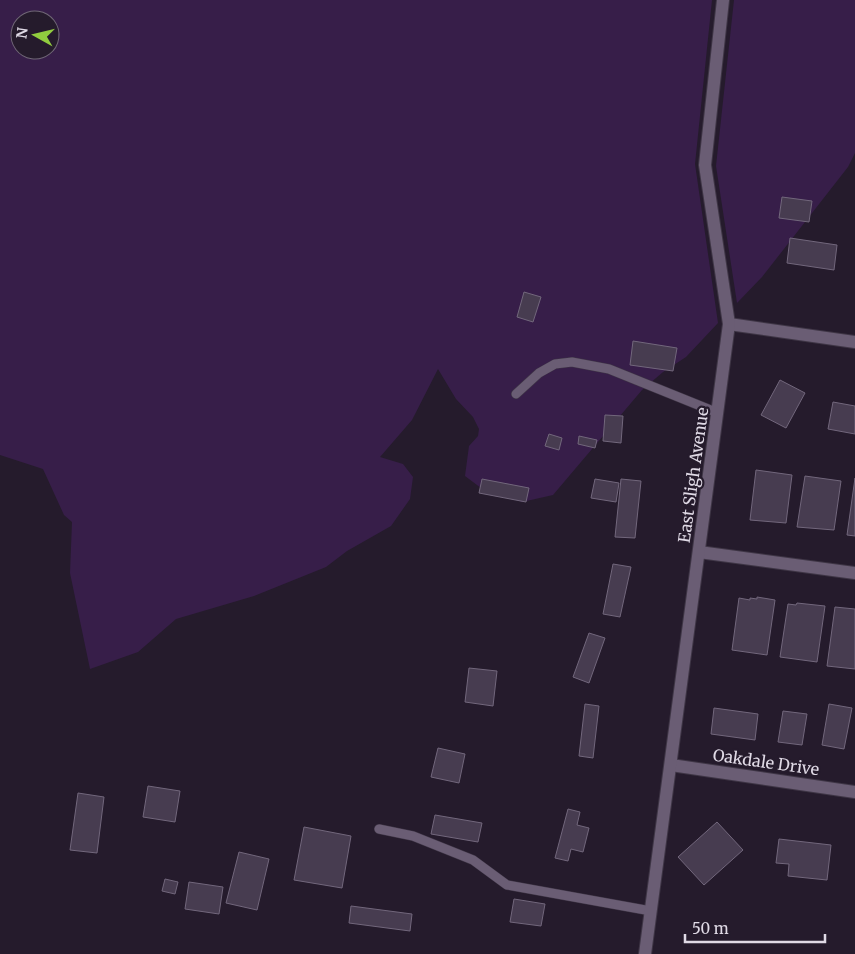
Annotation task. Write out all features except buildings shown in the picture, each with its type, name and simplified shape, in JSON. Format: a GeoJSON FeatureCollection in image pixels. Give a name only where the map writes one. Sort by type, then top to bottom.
{"type":"FeatureCollection","features":[{"type":"Feature","properties":{"kind":"street","name":"East Sligh Avenue"},"geometry":{"type":"LineString","coordinates":[[645,954],[730,324],[705,166],[723,0]]}},
{"type":"Feature","properties":{"kind":"street"},"geometry":{"type":"LineString","coordinates":[[730,324],[855,342]]}},
{"type":"Feature","properties":{"kind":"street"},"geometry":{"type":"LineString","coordinates":[[699,552],[855,573]]}},
{"type":"Feature","properties":{"kind":"street","name":"Oakdale Drive"},"geometry":{"type":"LineString","coordinates":[[671,765],[855,792]]}},
{"type":"Feature","properties":{"kind":"lane"},"geometry":{"type":"LineString","coordinates":[[516,394],[539,373],[555,364],[572,362],[609,369],[718,413]]}},
{"type":"Feature","properties":{"kind":"lane"},"geometry":{"type":"LineString","coordinates":[[379,829],[413,836],[473,860],[507,885],[651,911]]}},
{"type":"Feature","properties":{"kind":"shaded area"},"geometry":{"type":"Polygon","coordinates":[[[0,0],[712,0],[695,164],[718,323],[686,357],[663,372],[642,390],[553,495],[522,502],[508,497],[489,494],[465,476],[469,446],[478,436],[479,429],[473,417],[456,399],[438,369],[412,420],[380,457],[403,464],[413,477],[410,499],[391,526],[347,551],[326,567],[254,596],[176,619],[138,652],[90,669],[70,573],[72,522],[64,515],[43,469],[0,455],[0,0]]]}},
{"type":"Feature","properties":{"kind":"shaded area"},"geometry":{"type":"Polygon","coordinates":[[[734,0],[855,0],[855,153],[848,167],[762,277],[737,303],[716,166],[734,0]]]}}]}
